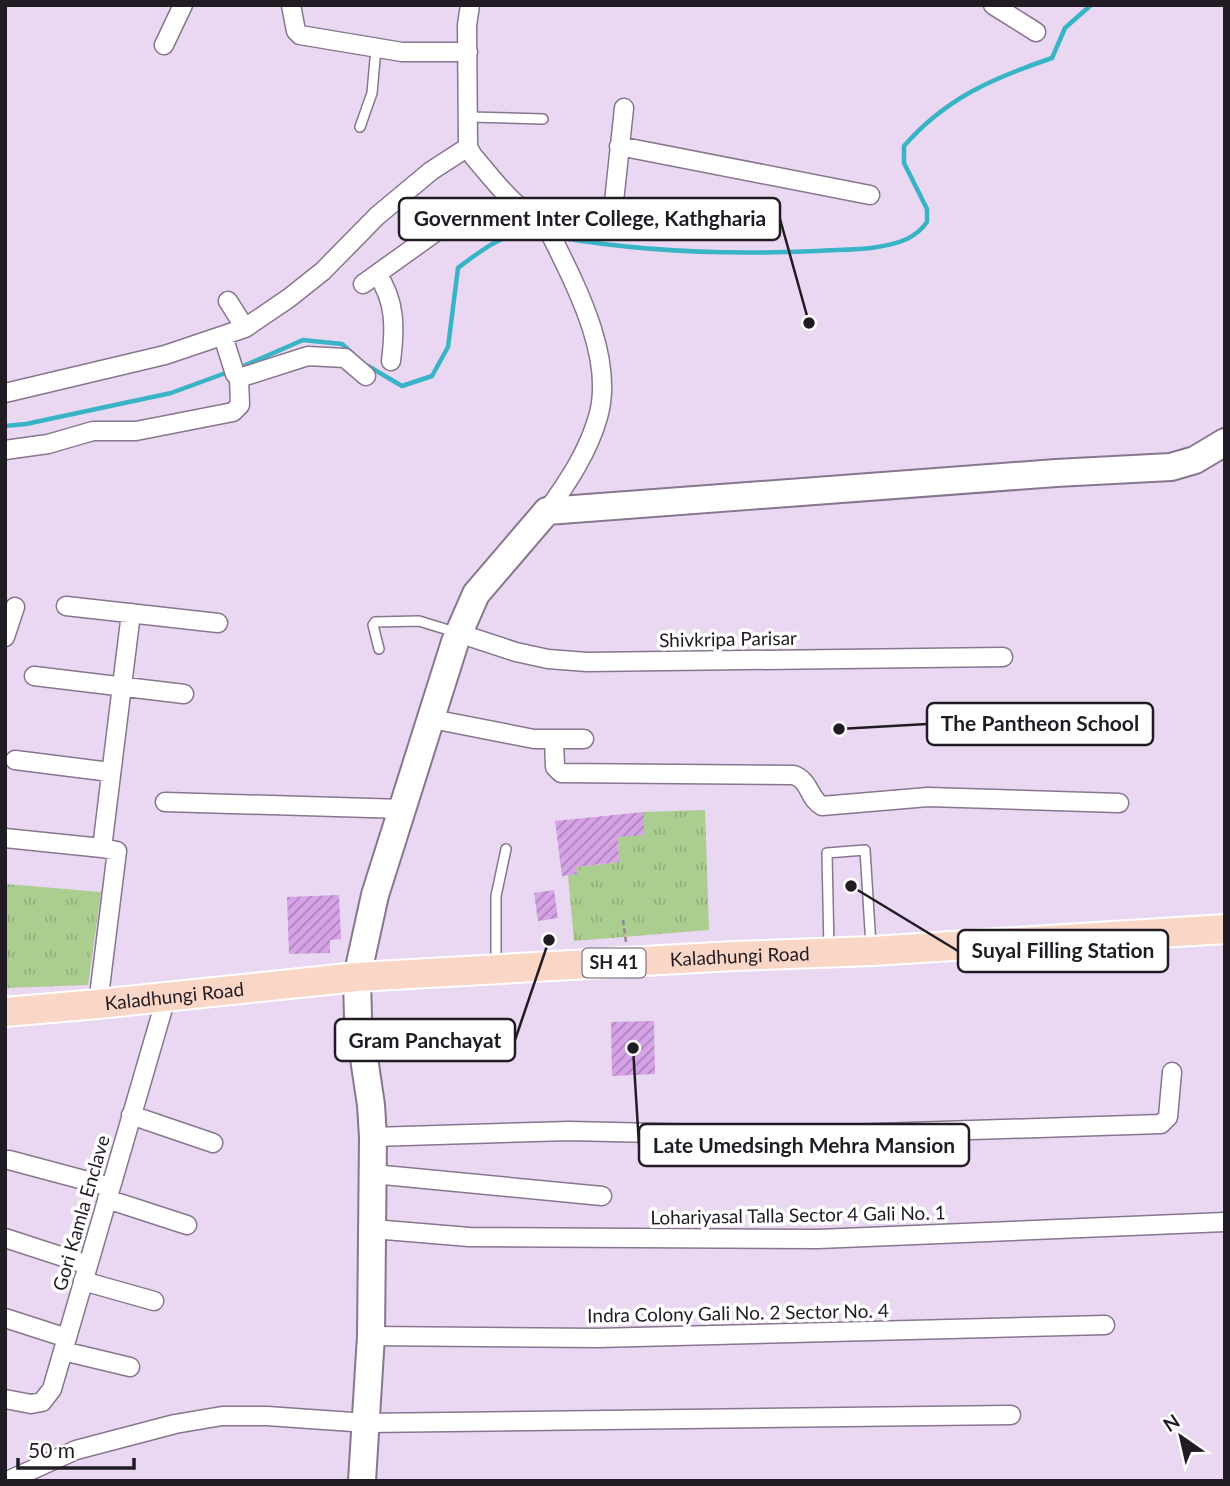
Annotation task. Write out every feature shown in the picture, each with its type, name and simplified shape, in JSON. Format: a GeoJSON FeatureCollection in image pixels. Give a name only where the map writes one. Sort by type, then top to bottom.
{"type":"FeatureCollection","features":[{"type":"Feature","properties":{"kind":"main road","name":"Kaladhungi Road"},"geometry":{"type":"LineString","coordinates":[[5,1012],[357,977],[872,951],[1225,929]]}},
{"type":"Feature","properties":{"kind":"street"},"geometry":{"type":"LineString","coordinates":[[164,45],[183,5]]}},
{"type":"Feature","properties":{"kind":"street"},"geometry":{"type":"LineString","coordinates":[[290,5],[296,30],[300,35],[402,52],[467,52]]}},
{"type":"Feature","properties":{"kind":"street"},"geometry":{"type":"LineString","coordinates":[[470,5],[467,52],[468,147],[516,204],[545,223],[568,228],[602,230],[608,227],[612,220],[624,108]]}},
{"type":"Feature","properties":{"kind":"street"},"geometry":{"type":"LineString","coordinates":[[993,5],[1036,32]]}},
{"type":"Feature","properties":{"kind":"street"},"geometry":{"type":"LineString","coordinates":[[619,146],[870,195]]}},
{"type":"Feature","properties":{"kind":"street"},"geometry":{"type":"LineString","coordinates":[[5,393],[165,355],[245,328],[323,271],[377,216],[431,171],[468,147]]}},
{"type":"Feature","properties":{"kind":"street"},"geometry":{"type":"LineString","coordinates":[[391,361],[394,317],[391,300],[370,279],[458,218],[516,204]]}},
{"type":"Feature","properties":{"kind":"street"},"geometry":{"type":"LineString","coordinates":[[362,1481],[371,1336],[373,1137],[372,1105],[358,1018],[357,977],[375,895],[458,633],[476,594],[569,481],[585,452],[599,414],[602,376],[596,345],[572,277],[545,223]]}},
{"type":"Feature","properties":{"kind":"street"},"geometry":{"type":"LineString","coordinates":[[228,301],[245,328]]}},
{"type":"Feature","properties":{"kind":"street"},"geometry":{"type":"LineString","coordinates":[[5,450],[48,444],[93,431],[136,430],[233,412],[240,405],[235,371],[223,336]]}},
{"type":"Feature","properties":{"kind":"street"},"geometry":{"type":"LineString","coordinates":[[235,371],[308,356],[345,358],[366,376]]}},
{"type":"Feature","properties":{"kind":"street"},"geometry":{"type":"LineString","coordinates":[[547,511],[1056,473],[1171,467],[1195,460],[1225,442]]}},
{"type":"Feature","properties":{"kind":"street"},"geometry":{"type":"LineString","coordinates":[[66,606],[218,623]]}},
{"type":"Feature","properties":{"kind":"street"},"geometry":{"type":"LineString","coordinates":[[5,637],[15,607]]}},
{"type":"Feature","properties":{"kind":"street"},"geometry":{"type":"LineString","coordinates":[[102,848],[131,613]]}},
{"type":"Feature","properties":{"kind":"street","name":"Shivkripa Parisar"},"geometry":{"type":"LineString","coordinates":[[458,633],[538,657],[587,662],[1003,657]]}},
{"type":"Feature","properties":{"kind":"street"},"geometry":{"type":"LineString","coordinates":[[34,676],[184,694]]}},
{"type":"Feature","properties":{"kind":"street"},"geometry":{"type":"LineString","coordinates":[[432,719],[534,738],[584,739]]}},
{"type":"Feature","properties":{"kind":"street"},"geometry":{"type":"LineString","coordinates":[[554,739],[555,767],[561,773],[794,775],[801,778],[814,801],[822,806],[928,797],[1119,803]]}},
{"type":"Feature","properties":{"kind":"street"},"geometry":{"type":"LineString","coordinates":[[15,760],[110,772]]}},
{"type":"Feature","properties":{"kind":"street"},"geometry":{"type":"LineString","coordinates":[[165,802],[403,809]]}},
{"type":"Feature","properties":{"kind":"street"},"geometry":{"type":"LineString","coordinates":[[5,838],[116,850],[118,854],[98,1004]]}},
{"type":"Feature","properties":{"kind":"street","name":"Gori Kamla Enclave"},"geometry":{"type":"LineString","coordinates":[[5,1399],[31,1404],[42,1402],[52,1390],[166,998]]}},
{"type":"Feature","properties":{"kind":"street"},"geometry":{"type":"LineString","coordinates":[[373,1137],[569,1130],[786,1136],[1161,1124],[1168,1117],[1172,1072]]}},
{"type":"Feature","properties":{"kind":"street"},"geometry":{"type":"LineString","coordinates":[[131,1115],[213,1143]]}},
{"type":"Feature","properties":{"kind":"street"},"geometry":{"type":"LineString","coordinates":[[9,1160],[109,1193],[187,1225]]}},
{"type":"Feature","properties":{"kind":"street"},"geometry":{"type":"LineString","coordinates":[[373,1174],[602,1196]]}},
{"type":"Feature","properties":{"kind":"street","name":"Lohariyasal Talla Sector 4 Gali No. 1"},"geometry":{"type":"LineString","coordinates":[[373,1229],[469,1237],[818,1239],[1225,1222]]}},
{"type":"Feature","properties":{"kind":"street"},"geometry":{"type":"LineString","coordinates":[[5,1238],[154,1301]]}},
{"type":"Feature","properties":{"kind":"street"},"geometry":{"type":"LineString","coordinates":[[5,1318],[65,1344],[130,1367]]}},
{"type":"Feature","properties":{"kind":"street","name":"Indra Colony Gali No. 2 Sector No. 4"},"geometry":{"type":"LineString","coordinates":[[371,1336],[597,1338],[1105,1325]]}},
{"type":"Feature","properties":{"kind":"street"},"geometry":{"type":"LineString","coordinates":[[7,1481],[76,1450],[175,1424],[222,1416],[267,1416],[367,1423],[1011,1415]]}},
{"type":"Feature","properties":{"kind":"lane"},"geometry":{"type":"LineString","coordinates":[[360,127],[372,93],[376,48]]}},
{"type":"Feature","properties":{"kind":"lane"},"geometry":{"type":"LineString","coordinates":[[469,117],[542,119]]}},
{"type":"Feature","properties":{"kind":"lane"},"geometry":{"type":"LineString","coordinates":[[379,649],[373,625],[375,622],[419,621],[458,633]]}},
{"type":"Feature","properties":{"kind":"lane"},"geometry":{"type":"LineString","coordinates":[[496,970],[496,896],[506,849]]}},
{"type":"Feature","properties":{"kind":"lane"},"geometry":{"type":"LineString","coordinates":[[829,952],[827,853],[865,850],[872,951]]}},
{"type":"Feature","properties":{"kind":"green space"},"geometry":{"type":"Polygon","coordinates":[[[705,810],[709,930],[574,941],[568,875],[577,874],[576,867],[619,862],[618,837],[644,834],[644,812],[705,810]]]}},
{"type":"Feature","properties":{"kind":"green space"},"geometry":{"type":"Polygon","coordinates":[[[6,884],[101,892],[88,985],[5,988],[6,884]]]}},
{"type":"Feature","properties":{"kind":"building"},"geometry":{"type":"Polygon","coordinates":[[[644,812],[644,835],[618,837],[619,862],[576,867],[577,874],[562,876],[555,821],[644,812]]]}},
{"type":"Feature","properties":{"kind":"building"},"geometry":{"type":"Polygon","coordinates":[[[554,890],[558,918],[538,921],[534,893],[554,890]]]}},
{"type":"Feature","properties":{"kind":"building"},"geometry":{"type":"Polygon","coordinates":[[[339,895],[341,939],[330,940],[330,953],[289,954],[287,897],[339,895]]]}},
{"type":"Feature","properties":{"kind":"building"},"geometry":{"type":"Polygon","coordinates":[[[654,1021],[655,1074],[612,1076],[611,1022],[654,1021]]]}},
{"type":"Feature","properties":{"kind":"waterway"},"geometry":{"type":"LineString","coordinates":[[557,237],[654,249],[752,253],[863,249],[907,239],[927,222],[927,209],[904,163],[904,146],[920,129],[954,102],[1010,73],[1052,58],[1065,28],[1091,5]]}},
{"type":"Feature","properties":{"kind":"waterway"},"geometry":{"type":"LineString","coordinates":[[368,366],[402,386],[432,376],[448,347],[458,268],[498,241],[520,234],[545,234]]}},
{"type":"Feature","properties":{"kind":"waterway"},"geometry":{"type":"LineString","coordinates":[[239,368],[303,340],[342,344],[353,354]]}},
{"type":"Feature","properties":{"kind":"waterway"},"geometry":{"type":"LineString","coordinates":[[5,426],[26,424],[171,393],[231,371]]}},
{"type":"Feature","properties":{"kind":"place","name":"Government Inter College, Kathgharia"},"geometry":{"type":"Point","coordinates":[809,323]}},
{"type":"Feature","properties":{"kind":"place","name":"The Pantheon School"},"geometry":{"type":"Point","coordinates":[839,729]}},
{"type":"Feature","properties":{"kind":"place","name":"Suyal Filling Station"},"geometry":{"type":"Point","coordinates":[851,886]}},
{"type":"Feature","properties":{"kind":"place","name":"Gram Panchayat"},"geometry":{"type":"Point","coordinates":[549,940]}},
{"type":"Feature","properties":{"kind":"place","name":"Late Umedsingh Mehra Mansion"},"geometry":{"type":"Point","coordinates":[633,1048]}}]}
